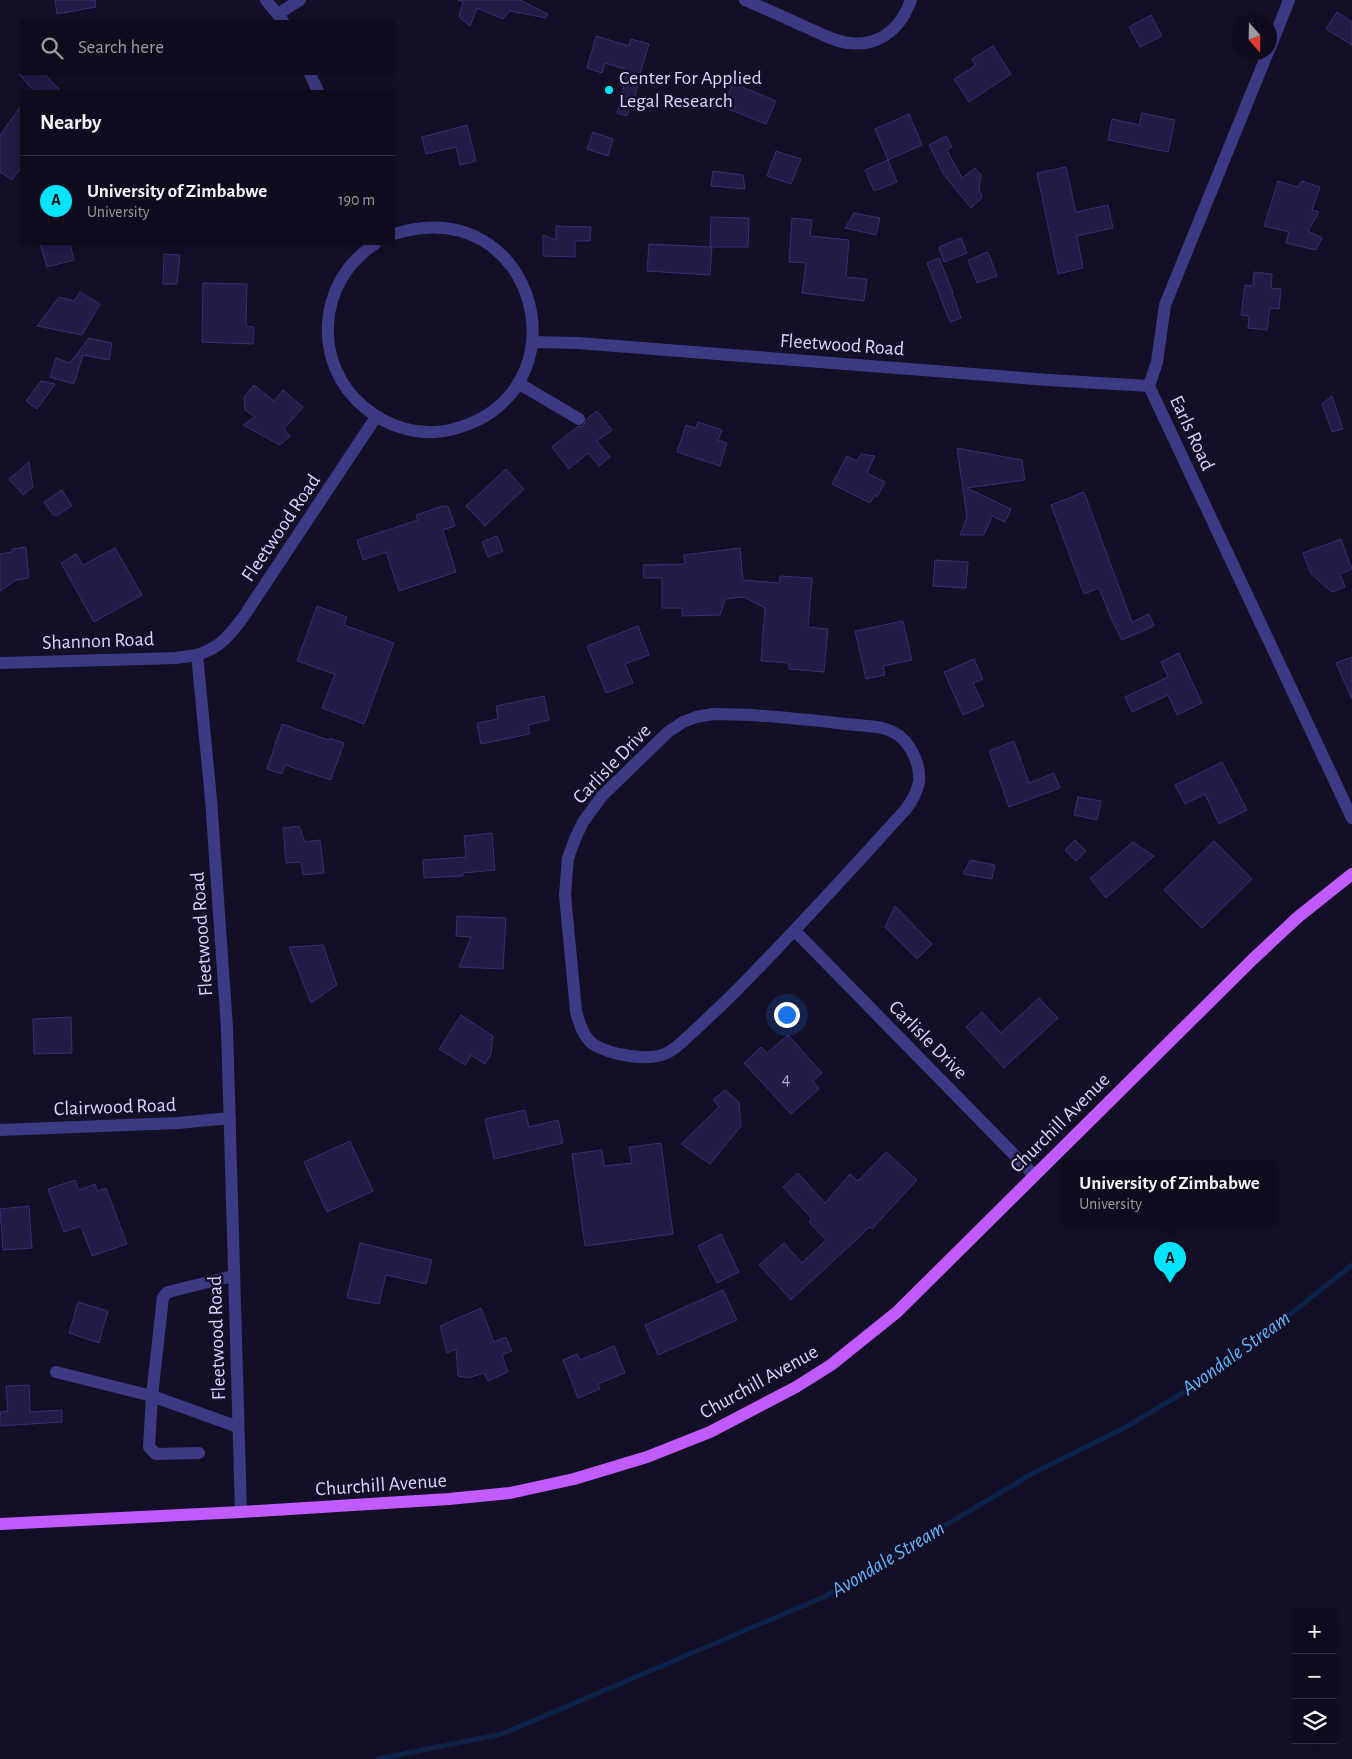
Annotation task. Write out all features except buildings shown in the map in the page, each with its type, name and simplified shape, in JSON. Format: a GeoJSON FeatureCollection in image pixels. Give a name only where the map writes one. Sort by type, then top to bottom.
{"type":"FeatureCollection","features":[{"type":"Feature","properties":{"kind":"main road","name":"Churchill Avenue"},"geometry":{"type":"LineString","coordinates":[[0,1524],[439,1500],[510,1493],[574,1479],[647,1457],[710,1432],[796,1387],[831,1364],[865,1338],[910,1299],[1253,959],[1298,918],[1352,874]]}},
{"type":"Feature","properties":{"kind":"street"},"geometry":{"type":"LineString","coordinates":[[266,0],[281,18],[300,0]]}},
{"type":"Feature","properties":{"kind":"street"},"geometry":{"type":"LineString","coordinates":[[745,0],[834,39],[865,43],[876,41],[893,29],[899,23],[911,0]]}},
{"type":"Feature","properties":{"kind":"street"},"geometry":{"type":"LineString","coordinates":[[1277,30],[1289,0]]}},
{"type":"Feature","properties":{"kind":"street","name":"Earls Road"},"geometry":{"type":"LineString","coordinates":[[1265,60],[1165,304],[1157,362],[1149,386],[1352,818]]}},
{"type":"Feature","properties":{"kind":"street"},"geometry":{"type":"LineString","coordinates":[[310,75],[318,90]]}},
{"type":"Feature","properties":{"kind":"street"},"geometry":{"type":"LineString","coordinates":[[373,245],[364,251],[345,272],[333,296],[327,324],[329,351],[339,377],[355,400],[376,417],[397,427],[420,432],[443,431],[465,426],[486,416],[504,402],[518,384],[528,363],[533,342],[533,314],[525,288],[511,265],[491,246],[467,233],[441,227],[413,228],[395,234]]}},
{"type":"Feature","properties":{"kind":"street","name":"Fleetwood Road"},"geometry":{"type":"LineString","coordinates":[[533,342],[1149,386]]}},
{"type":"Feature","properties":{"kind":"street"},"geometry":{"type":"LineString","coordinates":[[518,384],[579,419]]}},
{"type":"Feature","properties":{"kind":"street","name":"Fleetwood Road"},"geometry":{"type":"LineString","coordinates":[[241,1512],[227,1028],[212,809],[197,655],[212,650],[230,634],[244,616],[376,417]]}},
{"type":"Feature","properties":{"kind":"street","name":"Shannon Road"},"geometry":{"type":"LineString","coordinates":[[0,663],[176,658],[197,655]]}},
{"type":"Feature","properties":{"kind":"street","name":"Carlisle Drive"},"geometry":{"type":"LineString","coordinates":[[713,714],[769,716],[882,728],[896,733],[907,743],[914,754],[919,780],[915,795],[906,809],[795,931],[723,1004],[679,1045],[667,1053],[653,1058],[613,1052],[594,1044],[585,1035],[579,1024],[576,1011],[565,894],[568,858],[575,839],[583,822],[602,796],[668,732],[683,722],[696,717],[713,714]]}},
{"type":"Feature","properties":{"kind":"street","name":"Carlisle Drive"},"geometry":{"type":"LineString","coordinates":[[795,931],[1034,1175]]}},
{"type":"Feature","properties":{"kind":"street","name":"Clairwood Road"},"geometry":{"type":"LineString","coordinates":[[0,1130],[178,1124],[230,1118]]}},
{"type":"Feature","properties":{"kind":"street"},"geometry":{"type":"LineString","coordinates":[[199,1453],[156,1454],[150,1447],[152,1396],[163,1297],[168,1292],[233,1276]]}},
{"type":"Feature","properties":{"kind":"street"},"geometry":{"type":"LineString","coordinates":[[56,1372],[152,1396],[238,1427]]}},
{"type":"Feature","properties":{"kind":"waterway","name":"Avondale Stream"},"geometry":{"type":"LineString","coordinates":[[378,1759],[502,1734],[826,1596],[1035,1472],[1126,1427],[1219,1371],[1352,1265]]}},
{"type":"Feature","properties":{"kind":"place","name":"Center For Applied Legal Research"},"geometry":{"type":"Point","coordinates":[609,90]}},
{"type":"Feature","properties":{"kind":"place","name":"University of Zimbabwe"},"geometry":{"type":"Point","coordinates":[1170,1283]}}]}
